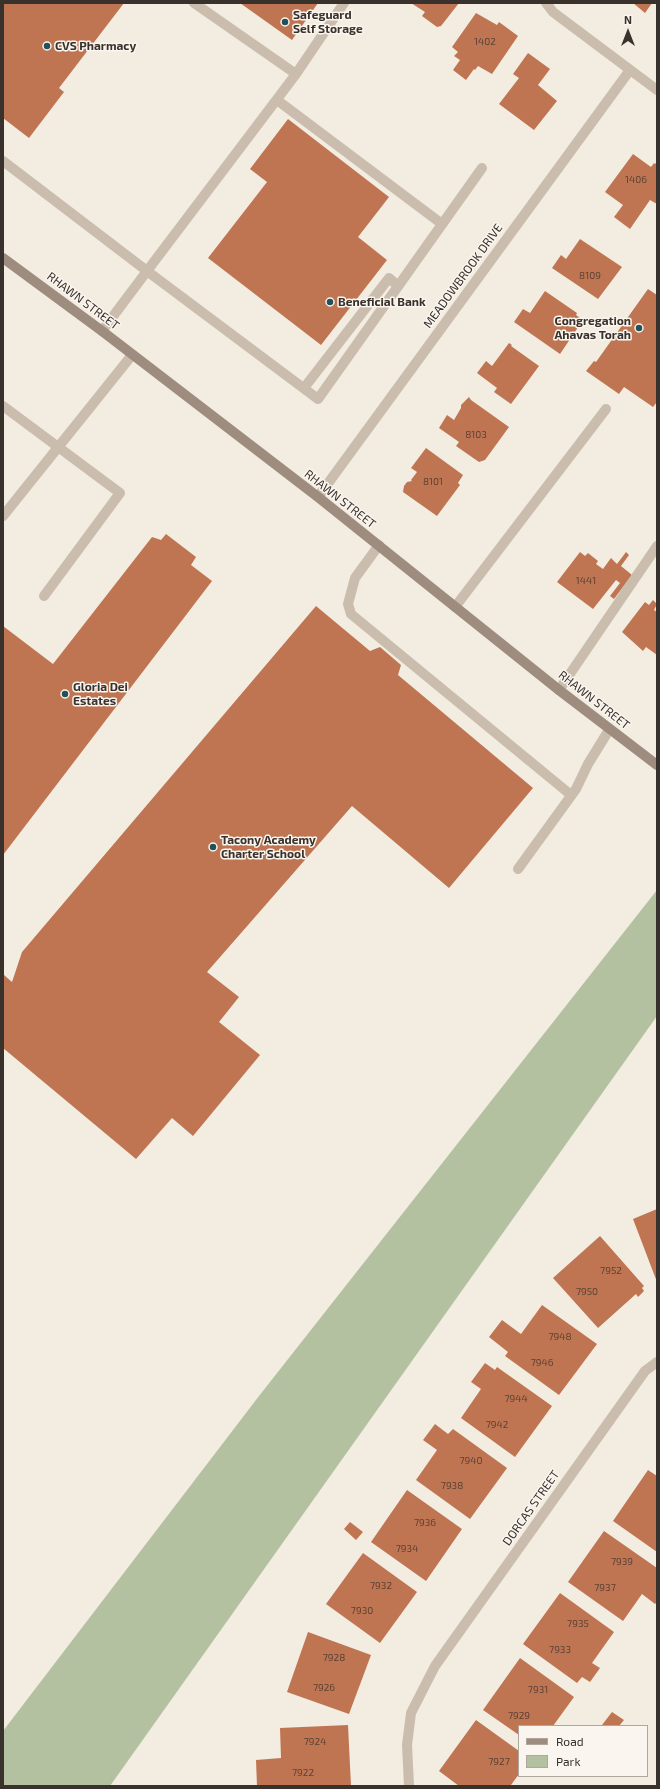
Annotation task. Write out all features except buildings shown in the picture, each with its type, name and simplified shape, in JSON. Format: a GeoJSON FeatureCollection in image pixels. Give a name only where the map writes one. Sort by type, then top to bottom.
{"type":"FeatureCollection","features":[{"type":"Feature","properties":{"kind":"main road","name":"RHAWN STREET"},"geometry":{"type":"LineString","coordinates":[[3,258],[102,331],[379,545],[609,730],[657,765]]}},
{"type":"Feature","properties":{"kind":"street"},"geometry":{"type":"LineString","coordinates":[[194,3],[296,74]]}},
{"type":"Feature","properties":{"kind":"street"},"geometry":{"type":"LineString","coordinates":[[102,331],[277,100],[344,3]]}},
{"type":"Feature","properties":{"kind":"street"},"geometry":{"type":"LineString","coordinates":[[546,3],[553,12],[657,90]]}},
{"type":"Feature","properties":{"kind":"street","name":"MEADOWBROOK DRIVE"},"geometry":{"type":"LineString","coordinates":[[318,498],[630,70]]}},
{"type":"Feature","properties":{"kind":"street"},"geometry":{"type":"LineString","coordinates":[[277,100],[442,224]]}},
{"type":"Feature","properties":{"kind":"street"},"geometry":{"type":"LineString","coordinates":[[3,161],[318,399],[482,168]]}},
{"type":"Feature","properties":{"kind":"street"},"geometry":{"type":"LineString","coordinates":[[304,388],[388,278],[398,286]]}},
{"type":"Feature","properties":{"kind":"street"},"geometry":{"type":"LineString","coordinates":[[3,516],[132,355]]}},
{"type":"Feature","properties":{"kind":"street"},"geometry":{"type":"LineString","coordinates":[[3,406],[120,493],[44,596]]}},
{"type":"Feature","properties":{"kind":"street"},"geometry":{"type":"LineString","coordinates":[[455,607],[606,409]]}},
{"type":"Feature","properties":{"kind":"street"},"geometry":{"type":"LineString","coordinates":[[379,545],[355,578],[348,604],[351,614],[572,795]]}},
{"type":"Feature","properties":{"kind":"street"},"geometry":{"type":"LineString","coordinates":[[559,690],[657,546]]}},
{"type":"Feature","properties":{"kind":"street"},"geometry":{"type":"LineString","coordinates":[[518,869],[576,789],[588,764],[609,730]]}},
{"type":"Feature","properties":{"kind":"street","name":"DORCAS STREET"},"geometry":{"type":"LineString","coordinates":[[409,1786],[407,1745],[411,1713],[435,1666],[645,1371],[657,1362]]}},
{"type":"Feature","properties":{"kind":"green space"},"geometry":{"type":"Polygon","coordinates":[[[657,890],[657,1016],[110,1786],[3,1786],[3,1731],[259,1396],[657,890]]]}},
{"type":"Feature","properties":{"kind":"place","name":"Safeguard Self Storage"},"geometry":{"type":"Point","coordinates":[285,22]}},
{"type":"Feature","properties":{"kind":"place","name":"CVS Pharmacy"},"geometry":{"type":"Point","coordinates":[47,46]}},
{"type":"Feature","properties":{"kind":"place","name":"Beneficial Bank"},"geometry":{"type":"Point","coordinates":[330,302]}},
{"type":"Feature","properties":{"kind":"place","name":"Congregation Ahavas Torah"},"geometry":{"type":"Point","coordinates":[639,328]}},
{"type":"Feature","properties":{"kind":"place","name":"Gloria Dei Estates"},"geometry":{"type":"Point","coordinates":[65,694]}},
{"type":"Feature","properties":{"kind":"place","name":"Tacony Academy Charter School"},"geometry":{"type":"Point","coordinates":[213,847]}}]}
